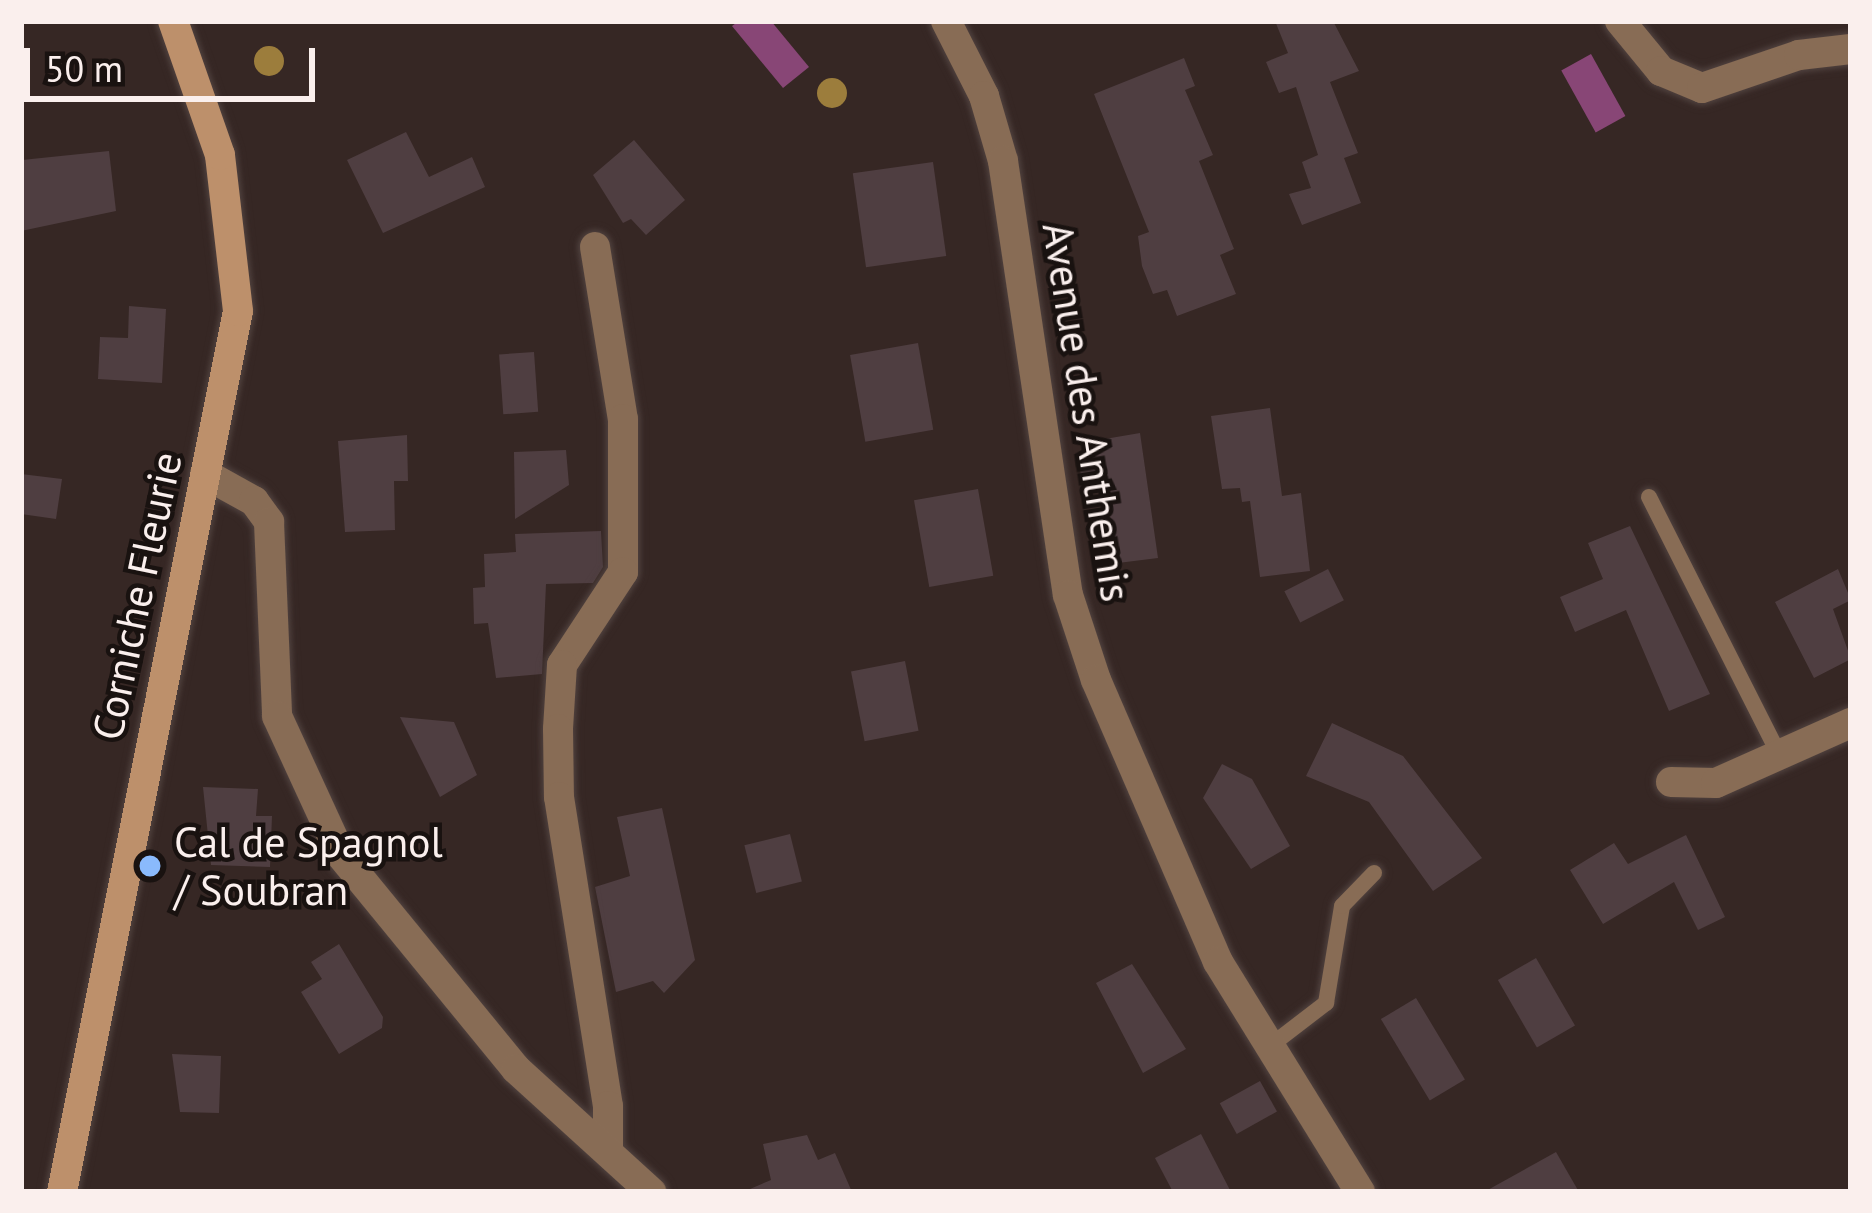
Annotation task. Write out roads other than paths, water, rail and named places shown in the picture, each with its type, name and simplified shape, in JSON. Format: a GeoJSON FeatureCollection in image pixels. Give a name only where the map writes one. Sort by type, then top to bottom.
{"type":"FeatureCollection","features":[{"type":"Feature","properties":{"kind":"main road","name":"Corniche Fleurie"},"geometry":{"type":"LineString","coordinates":[[62,1192],[238,311],[235,246],[213,127],[173,21]]}},
{"type":"Feature","properties":{"kind":"street","name":"Avenue des Anthemis"},"geometry":{"type":"LineString","coordinates":[[946,21],[984,96],[1003,161],[1073,610],[1180,884],[1270,1046],[1360,1192]]}},
{"type":"Feature","properties":{"kind":"street"},"geometry":{"type":"LineString","coordinates":[[1620,21],[1661,71],[1702,88],[1799,55],[1851,49]]}},
{"type":"Feature","properties":{"kind":"street"},"geometry":{"type":"LineString","coordinates":[[595,247],[623,419],[623,572],[562,665],[558,729],[559,797],[608,1106],[608,1149]]}},
{"type":"Feature","properties":{"kind":"street"},"geometry":{"type":"LineString","coordinates":[[206,474],[254,501],[268,522],[277,716],[341,855],[516,1069],[651,1192]]}},
{"type":"Feature","properties":{"kind":"street"},"geometry":{"type":"LineString","coordinates":[[1671,782],[1716,783],[1851,723]]}},
{"type":"Feature","properties":{"kind":"lane"},"geometry":{"type":"LineString","coordinates":[[1649,497],[1780,756]]}},
{"type":"Feature","properties":{"kind":"lane"},"geometry":{"type":"LineString","coordinates":[[1270,1046],[1326,1003],[1342,906],[1374,873]]}},
{"type":"Feature","properties":{"kind":"place","name":"Cal de Spagnol / Soubran"},"geometry":{"type":"Point","coordinates":[150,866]}}]}
